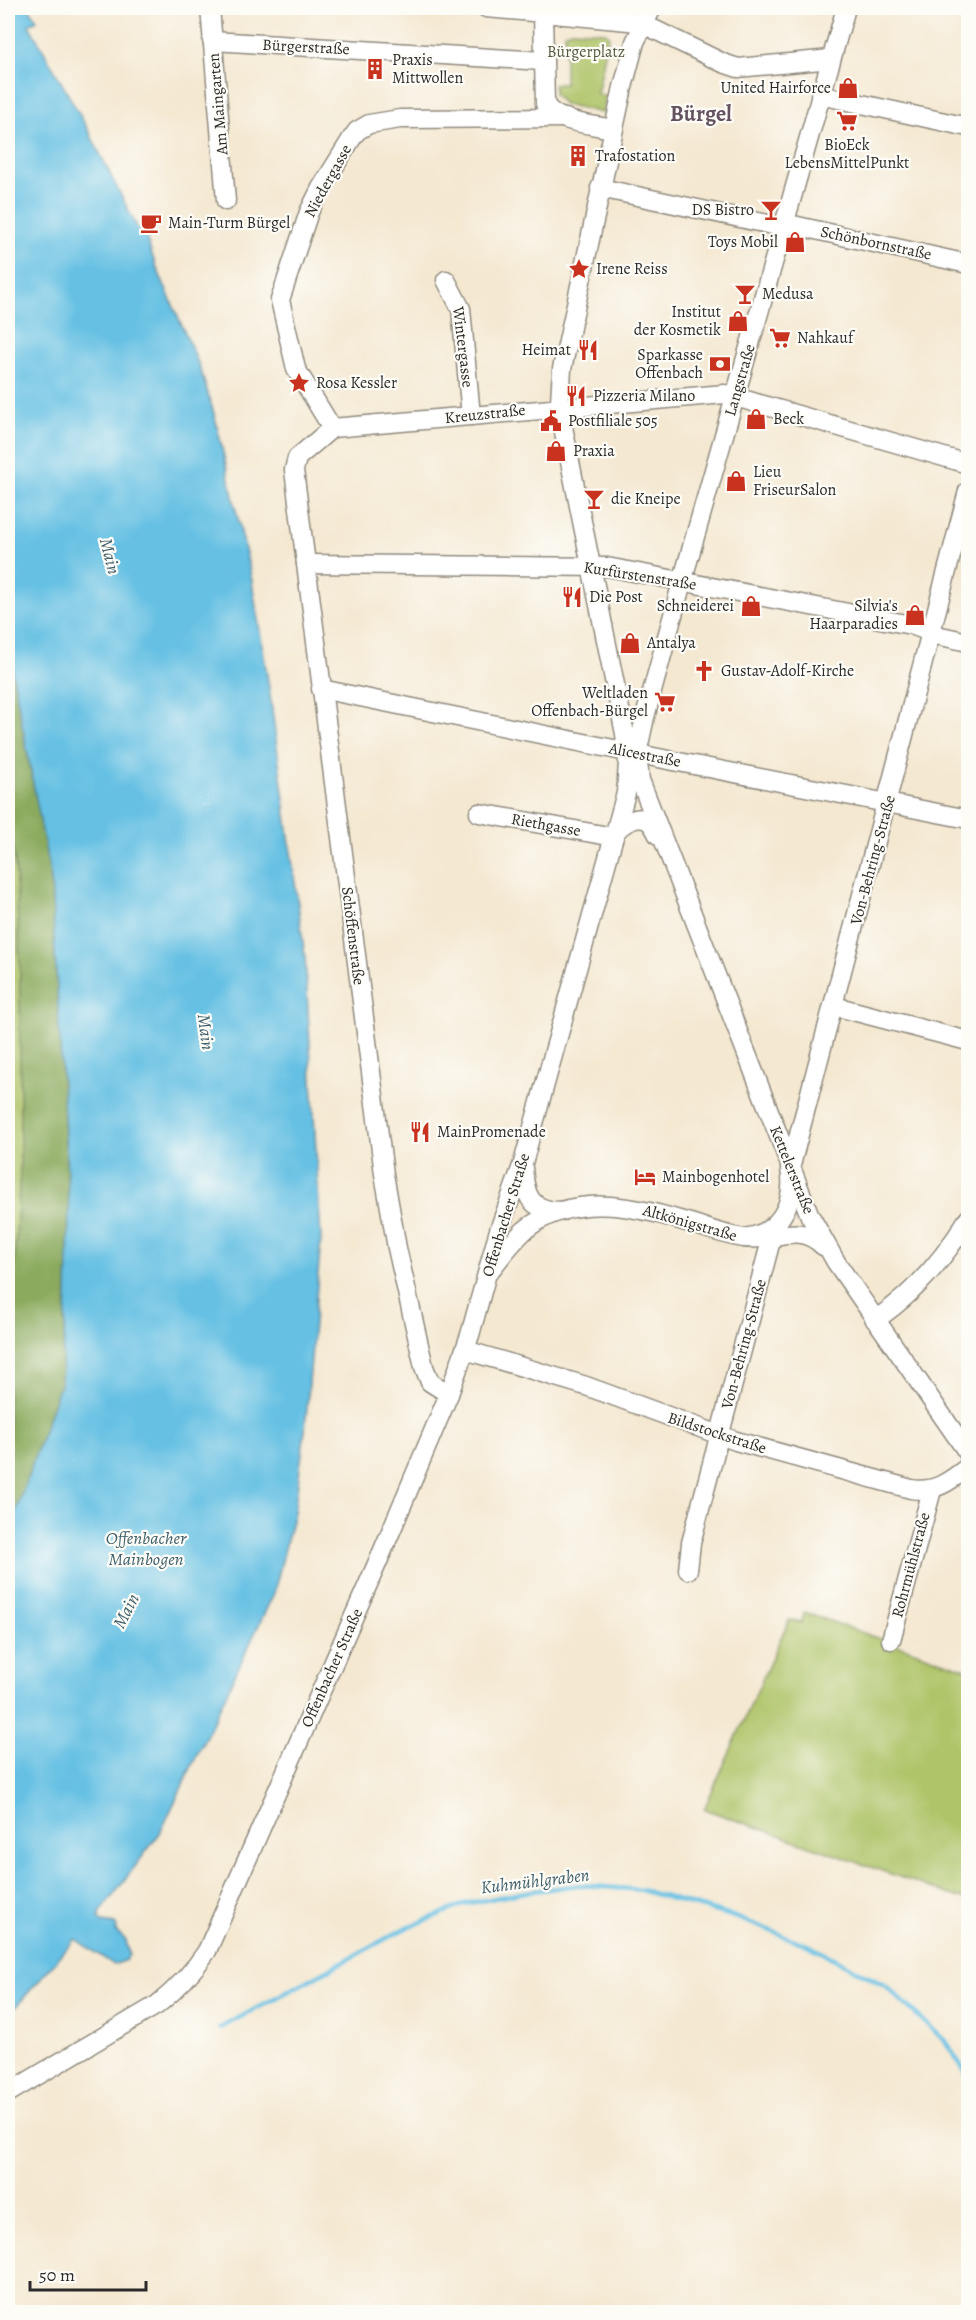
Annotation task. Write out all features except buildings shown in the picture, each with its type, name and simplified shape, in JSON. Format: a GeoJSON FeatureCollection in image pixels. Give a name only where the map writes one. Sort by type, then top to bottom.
{"type":"FeatureCollection","features":[{"type":"Feature","properties":{"kind":"street","name":"Am Maingarten"},"geometry":{"type":"LineString","coordinates":[[210,8],[226,201]]}},
{"type":"Feature","properties":{"kind":"street"},"geometry":{"type":"LineString","coordinates":[[486,8],[641,15],[723,63],[738,68],[831,58]]}},
{"type":"Feature","properties":{"kind":"street","name":"Langstraße"},"geometry":{"type":"LineString","coordinates":[[633,753],[846,8]]}},
{"type":"Feature","properties":{"kind":"street"},"geometry":{"type":"LineString","coordinates":[[543,10],[545,104],[552,113],[612,129],[641,15]]}},
{"type":"Feature","properties":{"kind":"street","name":"Bürgerstraße"},"geometry":{"type":"LineString","coordinates":[[212,41],[543,61]]}},
{"type":"Feature","properties":{"kind":"street"},"geometry":{"type":"LineString","coordinates":[[820,95],[969,127]]}},
{"type":"Feature","properties":{"kind":"street","name":"Niedergasse"},"geometry":{"type":"LineString","coordinates":[[332,428],[296,369],[280,300],[309,212],[352,138],[366,125],[383,121],[566,118]]}},
{"type":"Feature","properties":{"kind":"street","name":"Offenbacher Straße"},"geometry":{"type":"LineString","coordinates":[[8,2093],[157,2005],[177,1989],[201,1959],[215,1934],[449,1394],[465,1350],[499,1230],[523,1163],[626,793],[633,753],[620,706],[561,407],[562,369],[612,129]]}},
{"type":"Feature","properties":{"kind":"street","name":"Schönbornstraße"},"geometry":{"type":"LineString","coordinates":[[600,188],[969,264]]}},
{"type":"Feature","properties":{"kind":"street","name":"Wintergasse"},"geometry":{"type":"LineString","coordinates":[[446,280],[461,309],[471,416]]}},
{"type":"Feature","properties":{"kind":"street","name":"Kreuzstraße"},"geometry":{"type":"LineString","coordinates":[[332,428],[721,394],[736,396],[969,464]]}},
{"type":"Feature","properties":{"kind":"street","name":"Schöffenstraße"},"geometry":{"type":"LineString","coordinates":[[332,428],[294,463],[321,689],[388,1198],[424,1367],[430,1382],[449,1394]]}},
{"type":"Feature","properties":{"kind":"street","name":"Von-Behring-Straße"},"geometry":{"type":"LineString","coordinates":[[688,1570],[691,1544],[774,1231],[790,1202],[792,1185],[790,1169],[969,491]]}},
{"type":"Feature","properties":{"kind":"street","name":"Kurfürstenstraße"},"geometry":{"type":"LineString","coordinates":[[306,564],[591,566],[911,625],[969,642]]}},
{"type":"Feature","properties":{"kind":"street","name":"Alicestraße"},"geometry":{"type":"LineString","coordinates":[[321,689],[969,819]]}},
{"type":"Feature","properties":{"kind":"street"},"geometry":{"type":"LineString","coordinates":[[620,706],[627,713],[638,713],[650,700]]}},
{"type":"Feature","properties":{"kind":"street","name":"Kettelerstraße"},"geometry":{"type":"LineString","coordinates":[[633,753],[640,780],[810,1216],[836,1262],[969,1453]]}},
{"type":"Feature","properties":{"kind":"street","name":"Riethgasse"},"geometry":{"type":"LineString","coordinates":[[479,813],[614,835]]}},
{"type":"Feature","properties":{"kind":"street","name":"Kettelerstraße"},"geometry":{"type":"LineString","coordinates":[[614,835],[620,826],[629,821],[646,820],[651,823],[670,858]]}},
{"type":"Feature","properties":{"kind":"street"},"geometry":{"type":"LineString","coordinates":[[834,1006],[969,1041]]}},
{"type":"Feature","properties":{"kind":"street","name":"Altkönigstraße"},"geometry":{"type":"LineString","coordinates":[[523,1163],[525,1189],[533,1202],[548,1210],[569,1210],[602,1205],[637,1208],[744,1238],[774,1231],[810,1236],[816,1239],[836,1262]]}},
{"type":"Feature","properties":{"kind":"street","name":"Altkönigstraße"},"geometry":{"type":"LineString","coordinates":[[488,1271],[526,1230],[542,1219],[569,1210]]}},
{"type":"Feature","properties":{"kind":"street"},"geometry":{"type":"LineString","coordinates":[[875,1320],[899,1303],[924,1279],[953,1244],[969,1219]]}},
{"type":"Feature","properties":{"kind":"street","name":"Bildstockstraße"},"geometry":{"type":"LineString","coordinates":[[465,1350],[586,1386],[719,1436],[911,1489],[932,1490]]}},
{"type":"Feature","properties":{"kind":"street"},"geometry":{"type":"LineString","coordinates":[[932,1490],[944,1485],[969,1467]]}},
{"type":"Feature","properties":{"kind":"street","name":"Rohrmühlstraße"},"geometry":{"type":"LineString","coordinates":[[891,1640],[932,1490]]}},
{"type":"Feature","properties":{"kind":"green space","name":"Bürgerplatz"},"geometry":{"type":"Polygon","coordinates":[[[571,30],[606,32],[609,35],[597,94],[606,96],[603,113],[564,104],[554,94],[554,84],[565,84],[565,33],[571,30]]]}},
{"type":"Feature","properties":{"kind":"green space"},"geometry":{"type":"Polygon","coordinates":[[[8,649],[51,879],[69,1208],[67,1297],[61,1382],[8,1534],[8,1316],[12,1302],[20,1172],[20,966],[15,860],[8,833],[8,649]]]}},
{"type":"Feature","properties":{"kind":"green space"},"geometry":{"type":"Polygon","coordinates":[[[8,833],[15,860],[20,966],[20,1172],[12,1302],[8,1316],[8,833]]]}},
{"type":"Feature","properties":{"kind":"green space"},"geometry":{"type":"Polygon","coordinates":[[[804,1612],[968,1670],[968,1901],[704,1809],[789,1620],[801,1623],[804,1612]]]}},
{"type":"Feature","properties":{"kind":"water","name":"Offenbacher Mainbogen"},"geometry":{"type":"Polygon","coordinates":[[[8,8],[29,8],[37,20],[29,25],[86,126],[139,231],[143,229],[156,266],[199,365],[215,417],[251,576],[269,687],[305,957],[321,1239],[305,1431],[294,1512],[274,1593],[160,1833],[100,1913],[99,1919],[102,1922],[115,1924],[116,1932],[126,1940],[129,1954],[126,1960],[114,1965],[75,1939],[8,2016],[8,1534],[61,1382],[67,1297],[69,1208],[51,879],[8,649],[8,8]]]}},
{"type":"Feature","properties":{"kind":"waterway","name":"Kuhmühlgraben"},"geometry":{"type":"LineString","coordinates":[[220,2028],[402,1930],[465,1904],[525,1892],[580,1885],[641,1890],[735,1917],[810,1946],[886,1986],[945,2041],[968,2076]]}},
{"type":"Feature","properties":{"kind":"place","name":"Praxis Mittwollen"},"geometry":{"type":"Point","coordinates":[375,69]}},
{"type":"Feature","properties":{"kind":"place","name":"United Hairforce"},"geometry":{"type":"Point","coordinates":[848,88]}},
{"type":"Feature","properties":{"kind":"place","name":"BioEck LebensMittelPunkt"},"geometry":{"type":"Point","coordinates":[847,121]}},
{"type":"Feature","properties":{"kind":"place","name":"Trafostation"},"geometry":{"type":"Point","coordinates":[578,156]}},
{"type":"Feature","properties":{"kind":"place","name":"DS Bistro"},"geometry":{"type":"Point","coordinates":[771,210]}},
{"type":"Feature","properties":{"kind":"place","name":"Main-Turm Bürgel"},"geometry":{"type":"Point","coordinates":[151,223]}},
{"type":"Feature","properties":{"kind":"place","name":"Toys Mobil"},"geometry":{"type":"Point","coordinates":[795,242]}},
{"type":"Feature","properties":{"kind":"place","name":"Irene Reiss"},"geometry":{"type":"Point","coordinates":[579,269]}},
{"type":"Feature","properties":{"kind":"place","name":"Medusa"},"geometry":{"type":"Point","coordinates":[745,294]}},
{"type":"Feature","properties":{"kind":"place","name":"Institut der Kosmetik"},"geometry":{"type":"Point","coordinates":[738,321]}},
{"type":"Feature","properties":{"kind":"place","name":"Nahkauf"},"geometry":{"type":"Point","coordinates":[780,338]}},
{"type":"Feature","properties":{"kind":"place","name":"Heimat"},"geometry":{"type":"Point","coordinates":[588,350]}},
{"type":"Feature","properties":{"kind":"place","name":"Sparkasse Offenbach"},"geometry":{"type":"Point","coordinates":[720,364]}},
{"type":"Feature","properties":{"kind":"place","name":"Rosa Kessler"},"geometry":{"type":"Point","coordinates":[299,383]}},
{"type":"Feature","properties":{"kind":"place","name":"Pizzeria Milano"},"geometry":{"type":"Point","coordinates":[576,396]}},
{"type":"Feature","properties":{"kind":"place","name":"Beck"},"geometry":{"type":"Point","coordinates":[756,419]}},
{"type":"Feature","properties":{"kind":"place","name":"Postfiliale 505"},"geometry":{"type":"Point","coordinates":[551,421]}},
{"type":"Feature","properties":{"kind":"place","name":"Praxia"},"geometry":{"type":"Point","coordinates":[556,451]}},
{"type":"Feature","properties":{"kind":"place","name":"Lieu FriseurSalon"},"geometry":{"type":"Point","coordinates":[736,481]}},
{"type":"Feature","properties":{"kind":"place","name":"die Kneipe"},"geometry":{"type":"Point","coordinates":[594,499]}},
{"type":"Feature","properties":{"kind":"place","name":"Die Post"},"geometry":{"type":"Point","coordinates":[572,597]}},
{"type":"Feature","properties":{"kind":"place","name":"Schneiderei"},"geometry":{"type":"Point","coordinates":[751,606]}},
{"type":"Feature","properties":{"kind":"place","name":"Silvia's Haarparadies"},"geometry":{"type":"Point","coordinates":[915,615]}},
{"type":"Feature","properties":{"kind":"place","name":"Antalya"},"geometry":{"type":"Point","coordinates":[630,643]}},
{"type":"Feature","properties":{"kind":"place","name":"Gustav-Adolf-Kirche"},"geometry":{"type":"Point","coordinates":[704,671]}},
{"type":"Feature","properties":{"kind":"place","name":"Weltladen Offenbach-Bürgel"},"geometry":{"type":"Point","coordinates":[665,702]}},
{"type":"Feature","properties":{"kind":"place","name":"MainPromenade"},"geometry":{"type":"Point","coordinates":[420,1132]}},
{"type":"Feature","properties":{"kind":"place","name":"Mainbogenhotel"},"geometry":{"type":"Point","coordinates":[645,1177]}},
{"type":"Feature","properties":{"kind":"district","name":"Bürgel"},"geometry":{"type":"Point","coordinates":[701,114]}},
{"type":"Feature","properties":{"kind":"water label","name":"Main"},"geometry":{"type":"Point","coordinates":[110,556]}},
{"type":"Feature","properties":{"kind":"water label","name":"Main"},"geometry":{"type":"Point","coordinates":[206,1032]}},
{"type":"Feature","properties":{"kind":"water label","name":"Main"},"geometry":{"type":"Point","coordinates":[126,1611]}}]}
